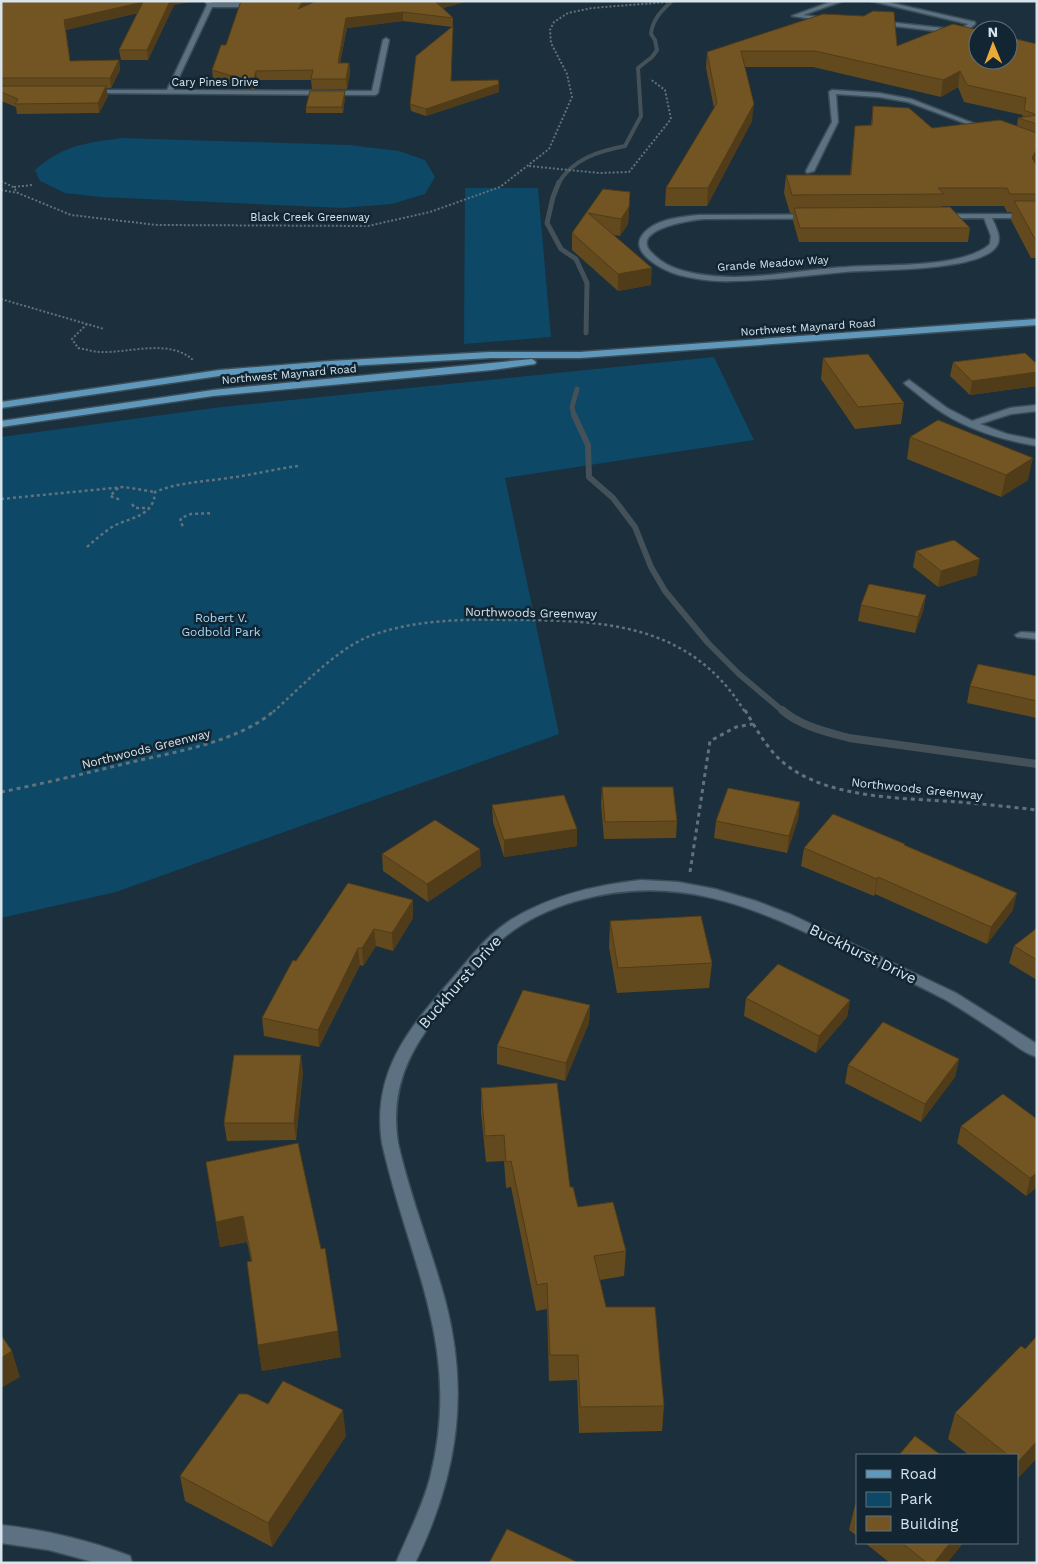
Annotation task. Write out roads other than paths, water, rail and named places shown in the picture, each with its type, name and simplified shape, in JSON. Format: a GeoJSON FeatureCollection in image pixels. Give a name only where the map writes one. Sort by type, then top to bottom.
{"type":"FeatureCollection","features":[{"type":"Feature","properties":{"kind":"main road","name":"Northwest Maynard Road"},"geometry":{"type":"LineString","coordinates":[[1,405],[220,373],[490,355],[580,355],[1037,322]]}},
{"type":"Feature","properties":{"kind":"main road","name":"Northwest Maynard Road"},"geometry":{"type":"LineString","coordinates":[[1,424],[213,393],[492,368],[580,355]]}},
{"type":"Feature","properties":{"kind":"street"},"geometry":{"type":"LineString","coordinates":[[834,20],[795,16],[840,1]]}},
{"type":"Feature","properties":{"kind":"street"},"geometry":{"type":"LineString","coordinates":[[874,1],[973,23],[962,32]]}},
{"type":"Feature","properties":{"kind":"street"},"geometry":{"type":"LineString","coordinates":[[169,92],[209,3],[267,5]]}},
{"type":"Feature","properties":{"kind":"street"},"geometry":{"type":"LineString","coordinates":[[869,22],[968,33]]}},
{"type":"Feature","properties":{"kind":"street","name":"Cary Pines Drive"},"geometry":{"type":"LineString","coordinates":[[80,92],[375,93],[386,40]]}},
{"type":"Feature","properties":{"kind":"street"},"geometry":{"type":"LineString","coordinates":[[810,171],[834,122],[832,92],[879,95],[908,100],[990,131]]}},
{"type":"Feature","properties":{"kind":"street","name":"Grande Meadow Way"},"geometry":{"type":"LineString","coordinates":[[986,216],[995,238],[995,244],[992,248],[962,259],[911,266],[742,278],[716,278],[682,273],[656,262],[645,251],[644,241],[654,229],[664,224],[704,216],[986,216],[1037,216]]}},
{"type":"Feature","properties":{"kind":"street"},"geometry":{"type":"LineString","coordinates":[[909,383],[949,413],[972,424],[1018,440],[1037,443]]}},
{"type":"Feature","properties":{"kind":"street"},"geometry":{"type":"LineString","coordinates":[[972,424],[1010,410],[1037,408]]}},
{"type":"Feature","properties":{"kind":"street"},"geometry":{"type":"LineString","coordinates":[[1021,635],[1037,636]]}},
{"type":"Feature","properties":{"kind":"street","name":"Buckhurst Drive"},"geometry":{"type":"LineString","coordinates":[[405,1563],[432,1502],[443,1463],[450,1413],[450,1377],[443,1330],[390,1144],[388,1101],[394,1072],[406,1046],[441,1000],[495,938],[519,921],[550,906],[596,890],[648,885],[688,887],[716,892],[744,900],[796,922],[947,995],[1037,1052]]}},
{"type":"Feature","properties":{"kind":"street"},"geometry":{"type":"LineString","coordinates":[[1,1534],[46,1539],[78,1546],[123,1563]]}},
{"type":"Feature","properties":{"kind":"waterway"},"geometry":{"type":"LineString","coordinates":[[558,183],[564,175],[578,162],[587,157],[625,146],[641,116],[638,68],[652,57],[657,50],[655,40],[651,34],[653,24],[672,1]]}},
{"type":"Feature","properties":{"kind":"waterway"},"geometry":{"type":"LineString","coordinates":[[558,183],[547,223],[561,249],[576,259],[587,283],[586,333]]}},
{"type":"Feature","properties":{"kind":"waterway"},"geometry":{"type":"LineString","coordinates":[[574,416],[572,407],[577,389]]}},
{"type":"Feature","properties":{"kind":"waterway"},"geometry":{"type":"LineString","coordinates":[[574,415],[588,445],[589,477],[613,498],[635,527],[651,567],[665,591],[708,643],[739,674],[784,712]]}},
{"type":"Feature","properties":{"kind":"waterway"},"geometry":{"type":"LineString","coordinates":[[782,710],[805,724],[849,738],[1037,764]]}},
{"type":"Feature","properties":{"kind":"park label","name":"Robert V. Godbold Park"},"geometry":{"type":"Point","coordinates":[221,625]}}]}
